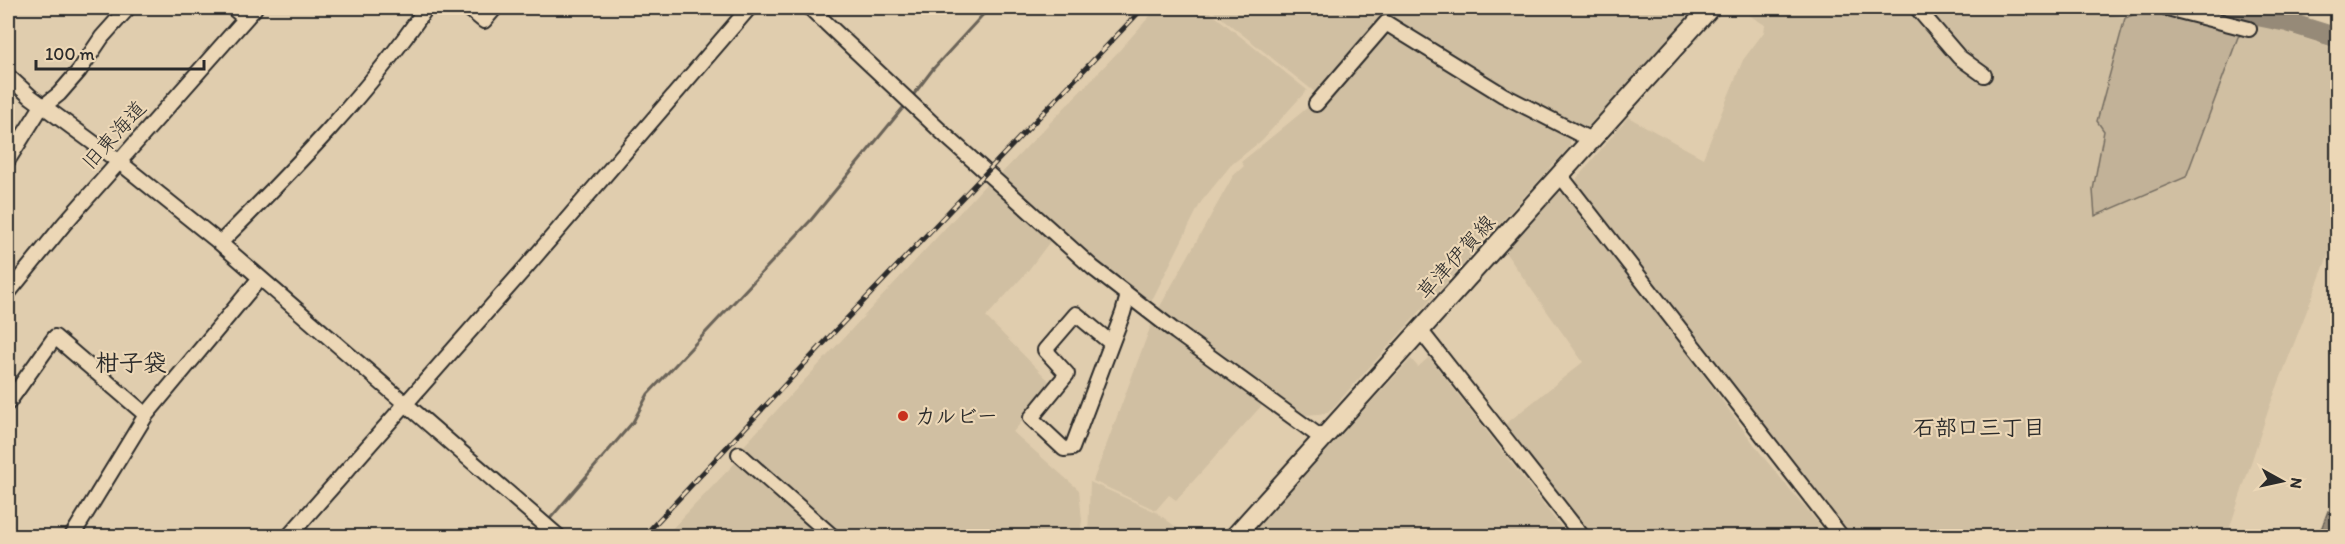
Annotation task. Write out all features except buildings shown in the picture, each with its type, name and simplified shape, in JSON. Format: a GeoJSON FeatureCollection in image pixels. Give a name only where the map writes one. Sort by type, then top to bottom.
{"type":"FeatureCollection","features":[{"type":"Feature","properties":{"kind":"main road","name":"草津伊賀線"},"geometry":{"type":"LineString","coordinates":[[1235,537],[1710,8]]}},
{"type":"Feature","properties":{"kind":"street"},"geometry":{"type":"LineString","coordinates":[[8,160],[44,106],[59,94],[79,71],[102,37],[128,8]]}},
{"type":"Feature","properties":{"kind":"street"},"geometry":{"type":"LineString","coordinates":[[233,8],[245,18]]}},
{"type":"Feature","properties":{"kind":"street","name":"旧東海道"},"geometry":{"type":"LineString","coordinates":[[8,293],[118,162],[255,8]]}},
{"type":"Feature","properties":{"kind":"street"},"geometry":{"type":"LineString","coordinates":[[220,243],[277,185],[379,71],[426,8]]}},
{"type":"Feature","properties":{"kind":"street"},"geometry":{"type":"LineString","coordinates":[[468,8],[484,21],[495,8]]}},
{"type":"Feature","properties":{"kind":"street"},"geometry":{"type":"LineString","coordinates":[[288,537],[673,98],[749,8]]}},
{"type":"Feature","properties":{"kind":"street"},"geometry":{"type":"LineString","coordinates":[[810,8],[1093,268],[1323,439]]}},
{"type":"Feature","properties":{"kind":"street"},"geometry":{"type":"LineString","coordinates":[[1917,8],[1959,57],[1984,75]]}},
{"type":"Feature","properties":{"kind":"street"},"geometry":{"type":"LineString","coordinates":[[2167,8],[2249,29]]}},
{"type":"Feature","properties":{"kind":"street"},"geometry":{"type":"LineString","coordinates":[[1316,104],[1386,23],[1503,95],[1591,140]]}},
{"type":"Feature","properties":{"kind":"street"},"geometry":{"type":"LineString","coordinates":[[8,76],[220,243],[558,537]]}},
{"type":"Feature","properties":{"kind":"street"},"geometry":{"type":"LineString","coordinates":[[1560,175],[1842,537]]}},
{"type":"Feature","properties":{"kind":"street"},"geometry":{"type":"LineString","coordinates":[[72,537],[146,415],[260,278]]}},
{"type":"Feature","properties":{"kind":"street"},"geometry":{"type":"LineString","coordinates":[[1111,343],[1076,314],[1045,350],[1067,374],[1031,418],[1064,449],[1072,448],[1111,343],[1128,295]]}},
{"type":"Feature","properties":{"kind":"street"},"geometry":{"type":"LineString","coordinates":[[1420,330],[1582,537]]}},
{"type":"Feature","properties":{"kind":"street"},"geometry":{"type":"LineString","coordinates":[[8,403],[55,337],[146,415]]}},
{"type":"Feature","properties":{"kind":"street"},"geometry":{"type":"LineString","coordinates":[[740,454],[832,537]]}},
{"type":"Feature","properties":{"kind":"shaded area"},"geometry":{"type":"Polygon","coordinates":[[[1157,8],[1205,8],[1307,90],[1262,140],[1231,165],[1201,202],[1150,304],[1086,254],[999,176],[1157,8]]]}},
{"type":"Feature","properties":{"kind":"shaded area"},"geometry":{"type":"Polygon","coordinates":[[[1209,8],[1391,8],[1316,93],[1209,8]]]}},
{"type":"Feature","properties":{"kind":"shaded area"},"geometry":{"type":"Polygon","coordinates":[[[1394,8],[1672,8],[1690,16],[1583,132],[1386,16],[1394,8]]]}},
{"type":"Feature","properties":{"kind":"shaded area"},"geometry":{"type":"Polygon","coordinates":[[[1760,8],[1911,8],[1980,79],[1988,68],[1964,50],[1928,8],[2088,8],[2125,18],[2097,121],[2104,131],[2093,190],[2186,177],[2238,37],[2258,23],[2337,49],[2337,233],[2269,408],[2227,536],[1853,536],[1576,186],[1577,178],[1628,117],[1703,158],[1743,60],[1764,32],[1765,25],[1749,15],[1760,8]]]}},
{"type":"Feature","properties":{"kind":"shaded area"},"geometry":{"type":"Polygon","coordinates":[[[2148,9],[2242,34],[2238,37],[2186,177],[2095,216],[2093,190],[2104,131],[2097,121],[2125,18],[2148,9]]]}},
{"type":"Feature","properties":{"kind":"shaded area"},"geometry":{"type":"Polygon","coordinates":[[[1393,34],[1570,138],[1570,146],[1328,413],[1306,415],[1158,310],[1233,176],[1244,166],[1241,162],[1307,108],[1320,109],[1384,37],[1393,34]]]}},
{"type":"Feature","properties":{"kind":"shaded area"},"geometry":{"type":"Polygon","coordinates":[[[987,183],[1051,240],[1027,272],[986,317],[1053,385],[1013,432],[1079,490],[1082,520],[1080,536],[837,536],[741,449],[987,183]]]}},
{"type":"Feature","properties":{"kind":"shaded area"},"geometry":{"type":"Polygon","coordinates":[[[1558,193],[1565,193],[1765,459],[1829,536],[1591,536],[1502,427],[1583,362],[1505,252],[1558,193]]]}},
{"type":"Feature","properties":{"kind":"shaded area"},"geometry":{"type":"Polygon","coordinates":[[[1153,320],[1264,403],[1176,500],[1169,495],[1156,510],[1093,481],[1153,320]]]}},
{"type":"Feature","properties":{"kind":"shaded area"},"geometry":{"type":"Polygon","coordinates":[[[1429,357],[1568,536],[1248,536],[1411,359],[1418,367],[1429,357]]]}},
{"type":"Feature","properties":{"kind":"shaded area"},"geometry":{"type":"Polygon","coordinates":[[[737,461],[824,536],[665,536],[737,461]]]}},
{"type":"Feature","properties":{"kind":"shaded area"},"geometry":{"type":"Polygon","coordinates":[[[1090,482],[1156,512],[1188,536],[1088,536],[1090,482]]]}},
{"type":"Feature","properties":{"kind":"shaded area"},"geometry":{"type":"Polygon","coordinates":[[[2328,511],[2337,517],[2337,536],[2304,536],[2314,535],[2322,527],[2328,511]]]}},
{"type":"Feature","properties":{"kind":"waterway"},"geometry":{"type":"LineString","coordinates":[[911,98],[933,69],[989,8]]}},
{"type":"Feature","properties":{"kind":"waterway"},"geometry":{"type":"LineString","coordinates":[[2218,8],[2287,22],[2338,38]]}},
{"type":"Feature","properties":{"kind":"waterway"},"geometry":{"type":"LineString","coordinates":[[548,521],[633,422],[648,394],[811,220],[907,103]]}},
{"type":"Feature","properties":{"kind":"waterway"},"geometry":{"type":"LineString","coordinates":[[539,536],[543,529]]}},
{"type":"Feature","properties":{"kind":"railway"},"geometry":{"type":"LineString","coordinates":[[644,536],[836,330],[1143,8]]}},
{"type":"Feature","properties":{"kind":"place","name":"カルビー"},"geometry":{"type":"Point","coordinates":[903,416]}},
{"type":"Feature","properties":{"kind":"district","name":"柑子袋"},"geometry":{"type":"Point","coordinates":[131,363]}},
{"type":"Feature","properties":{"kind":"district","name":"石部口三丁目"},"geometry":{"type":"Point","coordinates":[1979,427]}}]}
